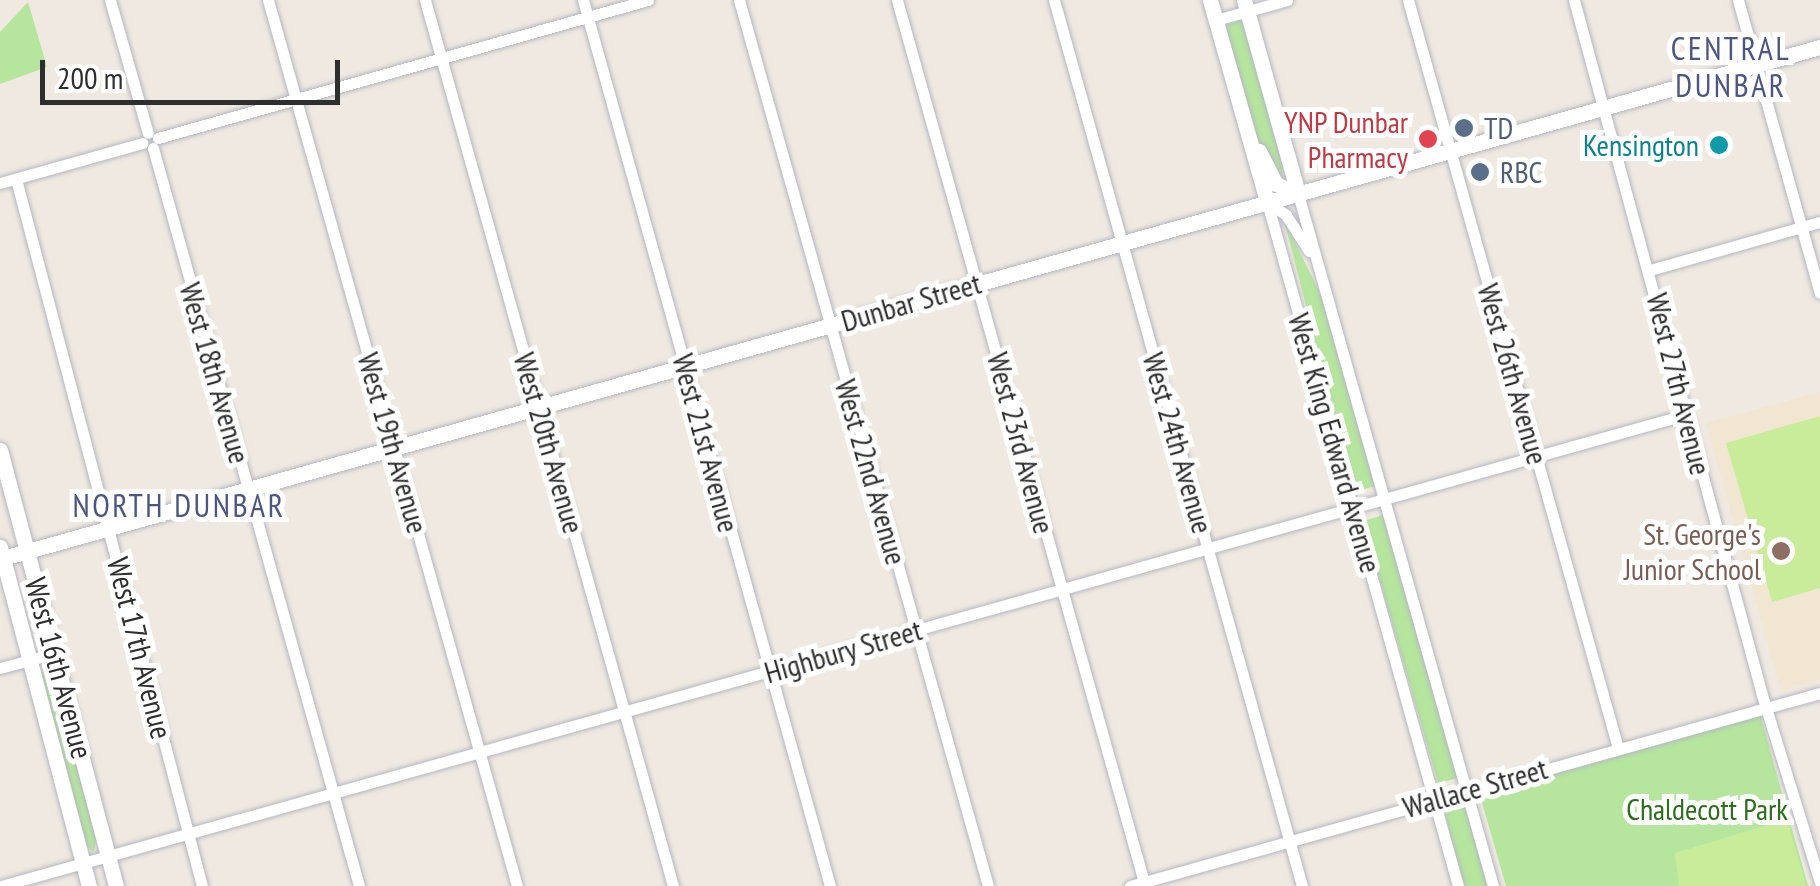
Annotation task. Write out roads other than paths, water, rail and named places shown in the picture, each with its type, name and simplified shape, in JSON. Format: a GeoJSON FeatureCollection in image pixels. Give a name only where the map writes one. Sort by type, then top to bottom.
{"type":"FeatureCollection","features":[{"type":"Feature","properties":{"kind":"main road","name":"West King Edward Avenue"},"geometry":{"type":"LineString","coordinates":[[1210,0],[1266,202]]}},
{"type":"Feature","properties":{"kind":"main road","name":"West King Edward Avenue"},"geometry":{"type":"LineString","coordinates":[[1246,6],[1298,194]]}},
{"type":"Feature","properties":{"kind":"main road","name":"Dunbar Street"},"geometry":{"type":"LineString","coordinates":[[1,552],[28,550],[248,490],[1820,47]]}},
{"type":"Feature","properties":{"kind":"main road"},"geometry":{"type":"LineString","coordinates":[[1250,142],[1276,184],[1298,194]]}},
{"type":"Feature","properties":{"kind":"main road","name":"West 16th Avenue"},"geometry":{"type":"LineString","coordinates":[[0,450],[116,886]]}},
{"type":"Feature","properties":{"kind":"main road","name":"West 16th Avenue"},"geometry":{"type":"LineString","coordinates":[[1,552],[89,886]]}},
{"type":"Feature","properties":{"kind":"street","name":"West 18th Avenue"},"geometry":{"type":"LineString","coordinates":[[110,0],[359,886]]}},
{"type":"Feature","properties":{"kind":"street","name":"West 19th Avenue"},"geometry":{"type":"LineString","coordinates":[[268,0],[517,886]]}},
{"type":"Feature","properties":{"kind":"street","name":"West 20th Avenue"},"geometry":{"type":"LineString","coordinates":[[426,0],[673,886]]}},
{"type":"Feature","properties":{"kind":"street","name":"West 21st Avenue"},"geometry":{"type":"LineString","coordinates":[[583,0],[830,886]]}},
{"type":"Feature","properties":{"kind":"street"},"geometry":{"type":"LineString","coordinates":[[0,183],[648,0]]}},
{"type":"Feature","properties":{"kind":"street","name":"West 22nd Avenue"},"geometry":{"type":"LineString","coordinates":[[740,0],[988,886]]}},
{"type":"Feature","properties":{"kind":"street","name":"West 23rd Avenue"},"geometry":{"type":"LineString","coordinates":[[897,0],[1062,590],[1139,885]]}},
{"type":"Feature","properties":{"kind":"street","name":"West 24th Avenue"},"geometry":{"type":"LineString","coordinates":[[1054,0],[1302,886]]}},
{"type":"Feature","properties":{"kind":"street"},"geometry":{"type":"LineString","coordinates":[[1216,20],[1246,6],[1287,0]]}},
{"type":"Feature","properties":{"kind":"street","name":"West 26th Avenue"},"geometry":{"type":"LineString","coordinates":[[1408,0],[1618,748]]}},
{"type":"Feature","properties":{"kind":"street","name":"West 27th Avenue"},"geometry":{"type":"LineString","coordinates":[[1574,0],[1650,270],[1685,415],[1769,707],[1816,851],[1820,882]]}},
{"type":"Feature","properties":{"kind":"street"},"geometry":{"type":"LineString","coordinates":[[1738,0],[1820,292]]}},
{"type":"Feature","properties":{"kind":"street","name":"West 17th Avenue"},"geometry":{"type":"LineString","coordinates":[[16,179],[202,886]]}},
{"type":"Feature","properties":{"kind":"street","name":"West King Edward Avenue"},"geometry":{"type":"LineString","coordinates":[[1298,194],[1492,886]]}},
{"type":"Feature","properties":{"kind":"street"},"geometry":{"type":"LineString","coordinates":[[1266,202],[1286,215],[1322,280]]}},
{"type":"Feature","properties":{"kind":"street","name":"West King Edward Avenue"},"geometry":{"type":"LineString","coordinates":[[1266,202],[1458,886]]}},
{"type":"Feature","properties":{"kind":"street"},"geometry":{"type":"LineString","coordinates":[[1650,270],[1820,222]]}},
{"type":"Feature","properties":{"kind":"street","name":"Highbury Street"},"geometry":{"type":"LineString","coordinates":[[1,886],[1685,415]]}},
{"type":"Feature","properties":{"kind":"street"},"geometry":{"type":"LineString","coordinates":[[0,668],[56,653]]}},
{"type":"Feature","properties":{"kind":"street","name":"Wallace Street"},"geometry":{"type":"LineString","coordinates":[[1139,885],[1820,693]]}},
{"type":"Feature","properties":{"kind":"place","name":"TD"},"geometry":{"type":"Point","coordinates":[1464,128]}},
{"type":"Feature","properties":{"kind":"place","name":"YNP Dunbar Pharmacy"},"geometry":{"type":"Point","coordinates":[1428,139]}},
{"type":"Feature","properties":{"kind":"place","name":"Kensington"},"geometry":{"type":"Point","coordinates":[1719,145]}},
{"type":"Feature","properties":{"kind":"place","name":"RBC"},"geometry":{"type":"Point","coordinates":[1480,172]}},
{"type":"Feature","properties":{"kind":"place","name":"St. George's Junior School"},"geometry":{"type":"Point","coordinates":[1781,551]}},
{"type":"Feature","properties":{"kind":"district","name":"CENTRAL DUNBAR"},"geometry":{"type":"Point","coordinates":[1731,68]}},
{"type":"Feature","properties":{"kind":"district","name":"NORTH DUNBAR"},"geometry":{"type":"Point","coordinates":[179,505]}},
{"type":"Feature","properties":{"kind":"park label","name":"Chaldecott Park"},"geometry":{"type":"Point","coordinates":[1707,809]}}]}
